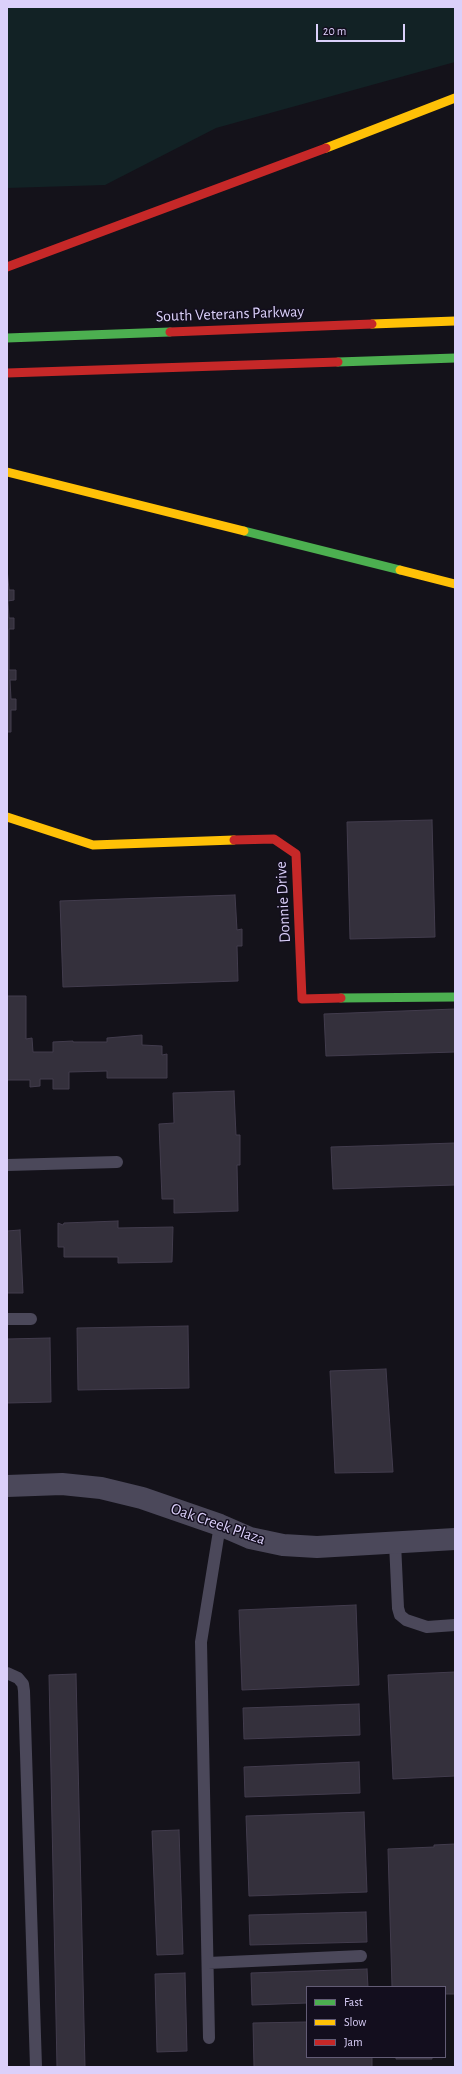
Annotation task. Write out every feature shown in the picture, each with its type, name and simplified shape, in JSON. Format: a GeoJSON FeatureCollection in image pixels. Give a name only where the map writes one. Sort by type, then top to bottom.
{"type":"FeatureCollection","features":[{"type":"Feature","properties":{"kind":"main road"},"geometry":{"type":"LineString","coordinates":[[7,268],[455,98]]}},
{"type":"Feature","properties":{"kind":"main road","name":"South Veterans Parkway"},"geometry":{"type":"LineString","coordinates":[[7,338],[455,321]]}},
{"type":"Feature","properties":{"kind":"main road"},"geometry":{"type":"LineString","coordinates":[[7,373],[455,358]]}},
{"type":"Feature","properties":{"kind":"main road"},"geometry":{"type":"LineString","coordinates":[[7,472],[455,584]]}},
{"type":"Feature","properties":{"kind":"main road","name":"Donnie Drive"},"geometry":{"type":"LineString","coordinates":[[7,817],[93,845],[274,839],[296,854],[302,999],[455,997]]}},
{"type":"Feature","properties":{"kind":"street","name":"Oak Creek Plaza"},"geometry":{"type":"LineString","coordinates":[[7,1486],[62,1484],[101,1488],[142,1498],[220,1525],[250,1538],[282,1545],[317,1547],[455,1539]]}},
{"type":"Feature","properties":{"kind":"lane"},"geometry":{"type":"LineString","coordinates":[[7,1165],[117,1162]]}},
{"type":"Feature","properties":{"kind":"lane"},"geometry":{"type":"LineString","coordinates":[[7,1319],[31,1319]]}},
{"type":"Feature","properties":{"kind":"lane"},"geometry":{"type":"LineString","coordinates":[[209,2038],[201,1642],[220,1525]]}},
{"type":"Feature","properties":{"kind":"lane"},"geometry":{"type":"LineString","coordinates":[[395,1543],[398,1608],[400,1615],[406,1620],[427,1627],[455,1625]]}},
{"type":"Feature","properties":{"kind":"lane"},"geometry":{"type":"LineString","coordinates":[[7,1673],[18,1678],[23,1684],[24,1691],[36,2067]]}},
{"type":"Feature","properties":{"kind":"lane"},"geometry":{"type":"LineString","coordinates":[[208,1963],[360,1956]]}},
{"type":"Feature","properties":{"kind":"shaded area"},"geometry":{"type":"Polygon","coordinates":[[[7,7],[455,7],[455,62],[216,128],[105,185],[7,188],[7,7]]]}},
{"type":"Feature","properties":{"kind":"building"},"geometry":{"type":"Polygon","coordinates":[[[7,568],[9,590],[14,590],[14,600],[8,601],[9,618],[14,618],[14,629],[9,629],[9,670],[16,670],[16,680],[10,680],[11,699],[16,699],[16,710],[11,710],[11,732],[7,732],[7,568]]]}},
{"type":"Feature","properties":{"kind":"building"},"geometry":{"type":"Polygon","coordinates":[[[432,820],[435,937],[350,939],[347,822],[432,820]]]}},
{"type":"Feature","properties":{"kind":"building"},"geometry":{"type":"Polygon","coordinates":[[[235,895],[237,930],[242,929],[242,946],[237,946],[238,981],[63,987],[60,901],[235,895]]]}},
{"type":"Feature","properties":{"kind":"building"},"geometry":{"type":"Polygon","coordinates":[[[7,996],[26,996],[26,1039],[32,1038],[33,1052],[53,1052],[53,1042],[107,1042],[107,1038],[142,1035],[142,1045],[162,1046],[162,1055],[167,1054],[167,1078],[107,1078],[107,1071],[69,1072],[69,1089],[53,1089],[53,1079],[40,1079],[40,1086],[30,1087],[30,1080],[7,1080],[7,996]]]}},
{"type":"Feature","properties":{"kind":"building"},"geometry":{"type":"Polygon","coordinates":[[[455,1009],[455,1052],[326,1056],[324,1014],[455,1009]]]}},
{"type":"Feature","properties":{"kind":"building"},"geometry":{"type":"Polygon","coordinates":[[[234,1091],[236,1135],[240,1135],[240,1165],[237,1165],[238,1211],[174,1213],[174,1199],[162,1199],[159,1124],[174,1123],[173,1093],[234,1091]]]}},
{"type":"Feature","properties":{"kind":"building"},"geometry":{"type":"Polygon","coordinates":[[[455,1143],[455,1185],[333,1189],[331,1147],[455,1143]]]}},
{"type":"Feature","properties":{"kind":"building"},"geometry":{"type":"Polygon","coordinates":[[[118,1221],[118,1228],[173,1227],[172,1262],[118,1263],[118,1257],[64,1257],[64,1247],[58,1247],[58,1223],[63,1225],[64,1223],[118,1221]]]}},
{"type":"Feature","properties":{"kind":"building"},"geometry":{"type":"Polygon","coordinates":[[[20,1230],[23,1293],[7,1293],[7,1231],[20,1230]]]}},
{"type":"Feature","properties":{"kind":"building"},"geometry":{"type":"Polygon","coordinates":[[[188,1326],[189,1388],[78,1390],[77,1328],[188,1326]]]}},
{"type":"Feature","properties":{"kind":"building"},"geometry":{"type":"Polygon","coordinates":[[[50,1338],[51,1402],[7,1403],[7,1339],[50,1338]]]}},
{"type":"Feature","properties":{"kind":"building"},"geometry":{"type":"Polygon","coordinates":[[[386,1369],[393,1472],[335,1473],[330,1371],[386,1369]]]}},
{"type":"Feature","properties":{"kind":"building"},"geometry":{"type":"Polygon","coordinates":[[[356,1605],[359,1685],[242,1690],[239,1610],[356,1605]]]}},
{"type":"Feature","properties":{"kind":"building"},"geometry":{"type":"Polygon","coordinates":[[[455,1672],[455,1776],[393,1779],[388,1675],[455,1672]]]}},
{"type":"Feature","properties":{"kind":"building"},"geometry":{"type":"Polygon","coordinates":[[[76,1674],[85,2067],[57,2067],[49,1675],[76,1674]]]}},
{"type":"Feature","properties":{"kind":"building"},"geometry":{"type":"Polygon","coordinates":[[[359,1704],[360,1735],[244,1739],[243,1708],[359,1704]]]}},
{"type":"Feature","properties":{"kind":"building"},"geometry":{"type":"Polygon","coordinates":[[[359,1762],[360,1793],[245,1797],[244,1767],[359,1762]]]}},
{"type":"Feature","properties":{"kind":"building"},"geometry":{"type":"Polygon","coordinates":[[[364,1812],[367,1892],[249,1896],[246,1816],[364,1812]]]}},
{"type":"Feature","properties":{"kind":"building"},"geometry":{"type":"Polygon","coordinates":[[[179,1830],[183,1954],[157,1955],[152,1831],[179,1830]]]}},
{"type":"Feature","properties":{"kind":"building"},"geometry":{"type":"Polygon","coordinates":[[[455,1844],[455,1994],[446,1994],[446,1986],[392,1986],[388,1849],[434,1847],[434,1845],[455,1844]]]}},
{"type":"Feature","properties":{"kind":"building"},"geometry":{"type":"Polygon","coordinates":[[[366,1912],[367,1942],[250,1945],[249,1915],[366,1912]]]}},
{"type":"Feature","properties":{"kind":"building"},"geometry":{"type":"Polygon","coordinates":[[[367,1969],[368,1986],[306,1986],[306,2003],[252,2005],[251,1973],[367,1969]]]}},
{"type":"Feature","properties":{"kind":"building"},"geometry":{"type":"Polygon","coordinates":[[[185,1973],[187,2051],[157,2052],[155,1974],[185,1973]]]}},
{"type":"Feature","properties":{"kind":"building"},"geometry":{"type":"Polygon","coordinates":[[[306,2022],[306,2058],[372,2058],[372,2067],[254,2067],[253,2023],[306,2022]]]}},
{"type":"Feature","properties":{"kind":"building"},"geometry":{"type":"Polygon","coordinates":[[[396,2058],[432,2058],[432,2059],[396,2058]]]}},
{"type":"Feature","properties":{"kind":"traffic: fast"},"geometry":{"type":"LineString","coordinates":[[7,338],[170,332]]}},
{"type":"Feature","properties":{"kind":"traffic: fast"},"geometry":{"type":"LineString","coordinates":[[338,362],[455,358]]}},
{"type":"Feature","properties":{"kind":"traffic: fast"},"geometry":{"type":"LineString","coordinates":[[244,531],[400,570]]}},
{"type":"Feature","properties":{"kind":"traffic: fast"},"geometry":{"type":"LineString","coordinates":[[341,998],[455,997]]}},
{"type":"Feature","properties":{"kind":"traffic: slow"},"geometry":{"type":"LineString","coordinates":[[326,148],[455,98]]}},
{"type":"Feature","properties":{"kind":"traffic: slow"},"geometry":{"type":"LineString","coordinates":[[372,324],[455,321]]}},
{"type":"Feature","properties":{"kind":"traffic: slow"},"geometry":{"type":"LineString","coordinates":[[7,472],[244,531]]}},
{"type":"Feature","properties":{"kind":"traffic: slow"},"geometry":{"type":"LineString","coordinates":[[400,570],[455,584]]}},
{"type":"Feature","properties":{"kind":"traffic: slow"},"geometry":{"type":"LineString","coordinates":[[7,817],[93,845],[234,840]]}},
{"type":"Feature","properties":{"kind":"traffic: jam"},"geometry":{"type":"LineString","coordinates":[[7,267],[326,148]]}},
{"type":"Feature","properties":{"kind":"traffic: jam"},"geometry":{"type":"LineString","coordinates":[[170,332],[372,324]]}},
{"type":"Feature","properties":{"kind":"traffic: jam"},"geometry":{"type":"LineString","coordinates":[[7,373],[338,362]]}},
{"type":"Feature","properties":{"kind":"traffic: jam"},"geometry":{"type":"LineString","coordinates":[[234,840],[274,839],[296,854],[302,999],[341,998]]}}]}
